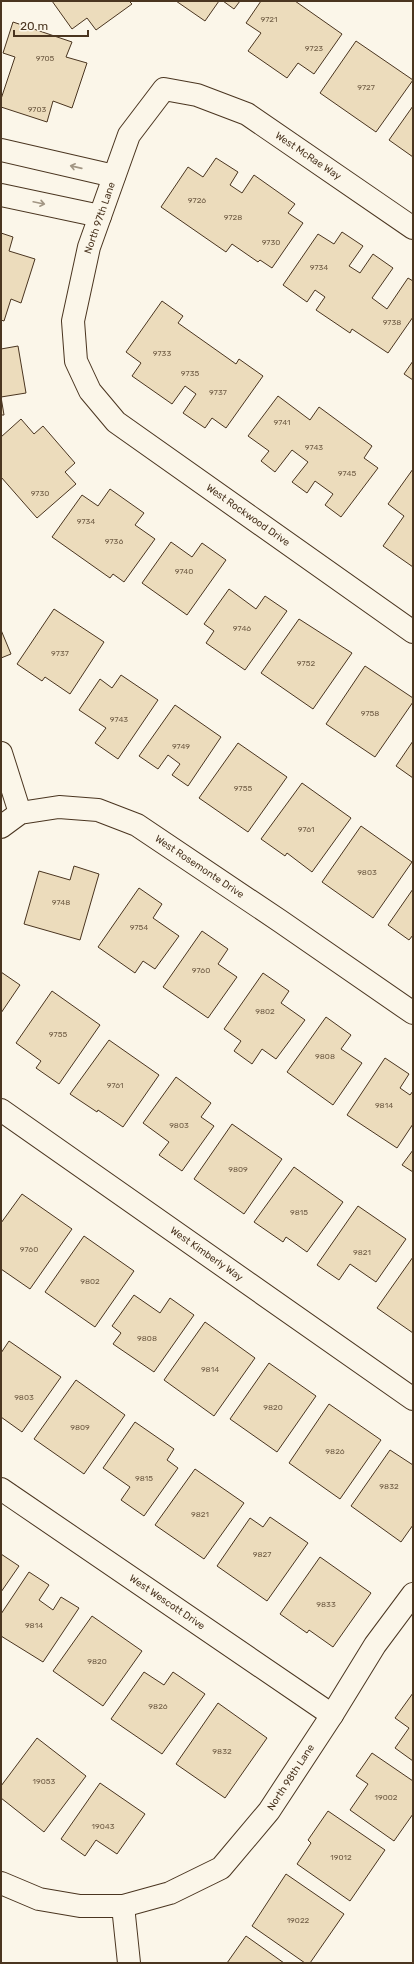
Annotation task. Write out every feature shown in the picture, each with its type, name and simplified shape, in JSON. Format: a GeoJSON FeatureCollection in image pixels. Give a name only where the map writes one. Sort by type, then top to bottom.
{"type":"FeatureCollection","features":[{"type":"Feature","properties":{"kind":"street","name":"North 97th Lane"},"geometry":{"type":"LineString","coordinates":[[90,391],[76,361],[73,321],[89,247],[129,134],[164,88],[197,95]]}},
{"type":"Feature","properties":{"kind":"street","name":"West McRae Way"},"geometry":{"type":"LineString","coordinates":[[197,95],[247,114],[413,228]]}},
{"type":"Feature","properties":{"kind":"street"},"geometry":{"type":"LineString","coordinates":[[1,150],[114,176]]}},
{"type":"Feature","properties":{"kind":"street"},"geometry":{"type":"LineString","coordinates":[[1,195],[100,216]]}},
{"type":"Feature","properties":{"kind":"street","name":"West Rockwood Drive"},"geometry":{"type":"LineString","coordinates":[[90,391],[116,422],[413,632]]}},
{"type":"Feature","properties":{"kind":"street"},"geometry":{"type":"LineString","coordinates":[[1,753],[20,813],[1,827]]}},
{"type":"Feature","properties":{"kind":"street","name":"West Rosemonte Drive"},"geometry":{"type":"LineString","coordinates":[[20,813],[59,807],[98,810],[137,825],[413,1013]]}},
{"type":"Feature","properties":{"kind":"street","name":"West Kimberly Way"},"geometry":{"type":"LineString","coordinates":[[1,1110],[413,1398]]}},
{"type":"Feature","properties":{"kind":"street","name":"West Wescott Drive"},"geometry":{"type":"LineString","coordinates":[[1,1489],[332,1715]]}},
{"type":"Feature","properties":{"kind":"street","name":"North 98th Lane"},"geometry":{"type":"LineString","coordinates":[[1,1883],[39,1899],[80,1906],[122,1906],[170,1893],[220,1868],[269,1811],[332,1715],[374,1645],[413,1594]]}},
{"type":"Feature","properties":{"kind":"street"},"geometry":{"type":"LineString","coordinates":[[122,1906],[129,1963]]}},
{"type":"Feature","properties":{"kind":"building"},"geometry":{"type":"Polygon","coordinates":[[[52,1],[129,1],[132,4],[96,30],[87,18],[72,29],[52,1]]]}},
{"type":"Feature","properties":{"kind":"building"},"geometry":{"type":"Polygon","coordinates":[[[176,1],[219,1],[205,21],[176,1]]]}},
{"type":"Feature","properties":{"kind":"building"},"geometry":{"type":"Polygon","coordinates":[[[223,1],[240,1],[234,9],[223,1]]]}},
{"type":"Feature","properties":{"kind":"building"},"geometry":{"type":"Polygon","coordinates":[[[261,1],[295,1],[342,34],[314,74],[298,63],[287,78],[248,51],[261,33],[246,23],[261,1]]]}},
{"type":"Feature","properties":{"kind":"building"},"geometry":{"type":"Polygon","coordinates":[[[13,22],[72,42],[66,57],[87,63],[72,108],[53,101],[47,122],[1,107],[1,99],[15,57],[3,53],[13,22]]]}},
{"type":"Feature","properties":{"kind":"building"},"geometry":{"type":"Polygon","coordinates":[[[356,41],[413,80],[376,132],[320,93],[356,41]]]}},
{"type":"Feature","properties":{"kind":"building"},"geometry":{"type":"Polygon","coordinates":[[[413,106],[413,157],[389,140],[413,106]]]}},
{"type":"Feature","properties":{"kind":"building"},"geometry":{"type":"Polygon","coordinates":[[[216,158],[238,172],[230,185],[242,193],[254,175],[295,204],[288,213],[303,223],[272,268],[260,260],[258,262],[232,244],[226,252],[161,207],[188,167],[203,177],[216,158]]]}},
{"type":"Feature","properties":{"kind":"building"},"geometry":{"type":"Polygon","coordinates":[[[342,232],[363,246],[349,266],[360,273],[373,254],[393,268],[372,298],[387,309],[408,278],[413,281],[413,317],[388,353],[352,329],[350,333],[316,310],[325,297],[315,290],[307,302],[283,285],[318,234],[334,244],[342,232]]]}},
{"type":"Feature","properties":{"kind":"building"},"geometry":{"type":"Polygon","coordinates":[[[1,233],[13,237],[9,251],[35,259],[21,303],[11,299],[4,321],[1,320],[1,233]]]}},
{"type":"Feature","properties":{"kind":"building"},"geometry":{"type":"Polygon","coordinates":[[[162,301],[183,316],[178,323],[236,364],[239,359],[263,376],[226,428],[212,418],[205,428],[183,413],[196,394],[185,386],[172,404],[132,376],[141,363],[126,352],[162,301]]]}},
{"type":"Feature","properties":{"kind":"building"},"geometry":{"type":"Polygon","coordinates":[[[18,346],[26,393],[1,397],[1,349],[18,346]]]}},
{"type":"Feature","properties":{"kind":"building"},"geometry":{"type":"Polygon","coordinates":[[[413,361],[413,380],[404,374],[413,361]]]}},
{"type":"Feature","properties":{"kind":"building"},"geometry":{"type":"Polygon","coordinates":[[[278,396],[310,420],[319,407],[372,446],[364,458],[378,468],[341,517],[325,505],[333,494],[315,481],[307,493],[292,482],[308,462],[292,450],[275,472],[261,461],[269,451],[248,436],[278,396]]]}},
{"type":"Feature","properties":{"kind":"building"},"geometry":{"type":"Polygon","coordinates":[[[1,397],[4,415],[1,415],[1,397]]]}},
{"type":"Feature","properties":{"kind":"building"},"geometry":{"type":"Polygon","coordinates":[[[21,419],[34,434],[43,426],[75,463],[65,472],[76,484],[37,518],[1,477],[1,437],[21,419]]]}},
{"type":"Feature","properties":{"kind":"building"},"geometry":{"type":"Polygon","coordinates":[[[413,469],[413,567],[383,546],[404,516],[388,504],[413,469]]]}},
{"type":"Feature","properties":{"kind":"building"},"geometry":{"type":"Polygon","coordinates":[[[110,489],[144,513],[135,525],[155,539],[124,582],[113,574],[110,578],[52,537],[82,495],[98,506],[110,489]]]}},
{"type":"Feature","properties":{"kind":"building"},"geometry":{"type":"Polygon","coordinates":[[[171,542],[192,557],[202,543],[226,560],[187,615],[142,583],[171,542]]]}},
{"type":"Feature","properties":{"kind":"building"},"geometry":{"type":"Polygon","coordinates":[[[229,589],[256,609],[265,596],[287,611],[245,670],[206,643],[214,631],[204,624],[229,589]]]}},
{"type":"Feature","properties":{"kind":"building"},"geometry":{"type":"Polygon","coordinates":[[[54,609],[104,642],[70,694],[45,677],[42,681],[17,664],[54,609]]]}},
{"type":"Feature","properties":{"kind":"building"},"geometry":{"type":"Polygon","coordinates":[[[299,619],[352,653],[313,709],[261,673],[299,619]]]}},
{"type":"Feature","properties":{"kind":"building"},"geometry":{"type":"Polygon","coordinates":[[[1,630],[11,654],[1,658],[1,630]]]}},
{"type":"Feature","properties":{"kind":"building"},"geometry":{"type":"Polygon","coordinates":[[[365,666],[413,698],[413,702],[375,757],[326,724],[365,666]]]}},
{"type":"Feature","properties":{"kind":"building"},"geometry":{"type":"Polygon","coordinates":[[[121,675],[158,700],[118,759],[95,743],[106,728],[79,710],[100,679],[112,688],[121,675]]]}},
{"type":"Feature","properties":{"kind":"building"},"geometry":{"type":"Polygon","coordinates":[[[175,705],[221,737],[188,786],[172,775],[180,764],[168,755],[158,769],[139,756],[175,705]]]}},
{"type":"Feature","properties":{"kind":"building"},"geometry":{"type":"Polygon","coordinates":[[[413,741],[413,778],[396,766],[413,741]]]}},
{"type":"Feature","properties":{"kind":"building"},"geometry":{"type":"Polygon","coordinates":[[[238,743],[287,777],[248,832],[199,798],[238,743]]]}},
{"type":"Feature","properties":{"kind":"building"},"geometry":{"type":"Polygon","coordinates":[[[302,783],[351,818],[312,872],[287,853],[285,856],[261,839],[302,783]]]}},
{"type":"Feature","properties":{"kind":"building"},"geometry":{"type":"Polygon","coordinates":[[[361,826],[412,862],[373,918],[322,882],[361,826]]]}},
{"type":"Feature","properties":{"kind":"building"},"geometry":{"type":"Polygon","coordinates":[[[74,866],[99,874],[80,940],[24,924],[39,871],[70,880],[74,866]]]}},
{"type":"Feature","properties":{"kind":"building"},"geometry":{"type":"Polygon","coordinates":[[[139,888],[162,904],[153,918],[179,936],[155,969],[143,961],[135,973],[98,947],[139,888]]]}},
{"type":"Feature","properties":{"kind":"building"},"geometry":{"type":"Polygon","coordinates":[[[413,889],[413,935],[409,940],[388,925],[413,889]]]}},
{"type":"Feature","properties":{"kind":"building"},"geometry":{"type":"Polygon","coordinates":[[[202,931],[228,949],[218,964],[237,977],[208,1018],[163,987],[202,931]]]}},
{"type":"Feature","properties":{"kind":"building"},"geometry":{"type":"Polygon","coordinates":[[[1,972],[20,985],[1,1013],[1,972]]]}},
{"type":"Feature","properties":{"kind":"building"},"geometry":{"type":"Polygon","coordinates":[[[263,973],[289,991],[281,1003],[305,1020],[276,1059],[262,1049],[252,1064],[234,1051],[241,1041],[224,1029],[263,973]]]}},
{"type":"Feature","properties":{"kind":"building"},"geometry":{"type":"Polygon","coordinates":[[[52,991],[100,1025],[59,1084],[36,1068],[41,1061],[16,1043],[52,991]]]}},
{"type":"Feature","properties":{"kind":"building"},"geometry":{"type":"Polygon","coordinates":[[[326,1017],[351,1035],[341,1049],[362,1063],[333,1105],[287,1072],[326,1017]]]}},
{"type":"Feature","properties":{"kind":"building"},"geometry":{"type":"Polygon","coordinates":[[[109,1040],[159,1075],[123,1127],[98,1110],[97,1112],[70,1094],[109,1040]]]}},
{"type":"Feature","properties":{"kind":"building"},"geometry":{"type":"Polygon","coordinates":[[[385,1058],[409,1074],[400,1088],[410,1095],[413,1091],[413,1124],[397,1148],[347,1115],[385,1058]]]}},
{"type":"Feature","properties":{"kind":"building"},"geometry":{"type":"Polygon","coordinates":[[[176,1077],[211,1103],[201,1117],[214,1126],[182,1171],[159,1155],[169,1142],[143,1123],[176,1077]]]}},
{"type":"Feature","properties":{"kind":"building"},"geometry":{"type":"Polygon","coordinates":[[[232,1124],[282,1159],[244,1214],[194,1179],[232,1124]]]}},
{"type":"Feature","properties":{"kind":"building"},"geometry":{"type":"Polygon","coordinates":[[[413,1150],[413,1172],[402,1165],[413,1150]]]}},
{"type":"Feature","properties":{"kind":"building"},"geometry":{"type":"Polygon","coordinates":[[[294,1167],[343,1202],[307,1252],[286,1237],[283,1242],[254,1222],[294,1167]]]}},
{"type":"Feature","properties":{"kind":"building"},"geometry":{"type":"Polygon","coordinates":[[[22,1194],[72,1229],[30,1289],[1,1269],[1,1223],[22,1194]]]}},
{"type":"Feature","properties":{"kind":"building"},"geometry":{"type":"Polygon","coordinates":[[[358,1206],[406,1239],[376,1282],[350,1264],[339,1280],[317,1265],[358,1206]]]}},
{"type":"Feature","properties":{"kind":"building"},"geometry":{"type":"Polygon","coordinates":[[[84,1236],[134,1271],[95,1327],[45,1292],[84,1236]]]}},
{"type":"Feature","properties":{"kind":"building"},"geometry":{"type":"Polygon","coordinates":[[[413,1257],[413,1333],[377,1308],[413,1257]]]}},
{"type":"Feature","properties":{"kind":"building"},"geometry":{"type":"Polygon","coordinates":[[[134,1295],[160,1313],[170,1298],[194,1315],[154,1372],[113,1344],[121,1333],[112,1326],[134,1295]]]}},
{"type":"Feature","properties":{"kind":"building"},"geometry":{"type":"Polygon","coordinates":[[[205,1322],[255,1358],[214,1416],[164,1380],[205,1322]]]}},
{"type":"Feature","properties":{"kind":"building"},"geometry":{"type":"Polygon","coordinates":[[[9,1341],[61,1377],[22,1432],[1,1417],[1,1353],[9,1341]]]}},
{"type":"Feature","properties":{"kind":"building"},"geometry":{"type":"Polygon","coordinates":[[[269,1363],[316,1396],[277,1452],[230,1419],[269,1363]]]}},
{"type":"Feature","properties":{"kind":"building"},"geometry":{"type":"Polygon","coordinates":[[[76,1380],[125,1415],[84,1474],[34,1439],[76,1380]]]}},
{"type":"Feature","properties":{"kind":"building"},"geometry":{"type":"Polygon","coordinates":[[[329,1404],[381,1440],[340,1499],[289,1463],[329,1404]]]}},
{"type":"Feature","properties":{"kind":"building"},"geometry":{"type":"Polygon","coordinates":[[[135,1422],[174,1449],[167,1460],[178,1468],[144,1516],[121,1500],[130,1487],[103,1468],[135,1422]]]}},
{"type":"Feature","properties":{"kind":"building"},"geometry":{"type":"Polygon","coordinates":[[[390,1450],[413,1465],[413,1525],[401,1542],[351,1506],[390,1450]]]}},
{"type":"Feature","properties":{"kind":"building"},"geometry":{"type":"Polygon","coordinates":[[[195,1469],[244,1503],[204,1559],[155,1525],[195,1469]]]}},
{"type":"Feature","properties":{"kind":"building"},"geometry":{"type":"Polygon","coordinates":[[[270,1517],[308,1543],[267,1601],[217,1566],[250,1518],[263,1527],[270,1517]]]}},
{"type":"Feature","properties":{"kind":"building"},"geometry":{"type":"Polygon","coordinates":[[[1,1554],[19,1566],[1,1592],[1,1554]]]}},
{"type":"Feature","properties":{"kind":"building"},"geometry":{"type":"Polygon","coordinates":[[[320,1557],[371,1593],[333,1647],[309,1630],[307,1633],[280,1614],[320,1557]]]}},
{"type":"Feature","properties":{"kind":"building"},"geometry":{"type":"Polygon","coordinates":[[[29,1572],[49,1585],[39,1600],[53,1610],[61,1597],[79,1608],[43,1662],[1,1636],[1,1614],[29,1572]]]}},
{"type":"Feature","properties":{"kind":"building"},"geometry":{"type":"Polygon","coordinates":[[[92,1616],[142,1651],[103,1706],[53,1671],[92,1616]]]}},
{"type":"Feature","properties":{"kind":"building"},"geometry":{"type":"Polygon","coordinates":[[[144,1672],[164,1685],[173,1672],[205,1694],[162,1754],[111,1719],[144,1672]]]}},
{"type":"Feature","properties":{"kind":"building"},"geometry":{"type":"Polygon","coordinates":[[[413,1693],[413,1761],[395,1748],[409,1728],[395,1718],[413,1693]]]}},
{"type":"Feature","properties":{"kind":"building"},"geometry":{"type":"Polygon","coordinates":[[[218,1703],[267,1738],[225,1798],[176,1764],[218,1703]]]}},
{"type":"Feature","properties":{"kind":"building"},"geometry":{"type":"Polygon","coordinates":[[[37,1738],[86,1776],[44,1832],[1,1798],[1,1786],[37,1738]]]}},
{"type":"Feature","properties":{"kind":"building"},"geometry":{"type":"Polygon","coordinates":[[[372,1753],[413,1781],[413,1814],[394,1841],[350,1810],[368,1784],[356,1776],[372,1753]]]}},
{"type":"Feature","properties":{"kind":"building"},"geometry":{"type":"Polygon","coordinates":[[[100,1783],[145,1814],[117,1854],[96,1840],[85,1856],[61,1839],[100,1783]]]}},
{"type":"Feature","properties":{"kind":"building"},"geometry":{"type":"Polygon","coordinates":[[[328,1811],[385,1850],[350,1901],[297,1864],[311,1843],[308,1840],[328,1811]]]}},
{"type":"Feature","properties":{"kind":"building"},"geometry":{"type":"Polygon","coordinates":[[[286,1874],[344,1914],[310,1963],[305,1963],[252,1926],[286,1874]]]}},
{"type":"Feature","properties":{"kind":"building"},"geometry":{"type":"Polygon","coordinates":[[[246,1936],[284,1963],[227,1963],[246,1936]]]}}]}
